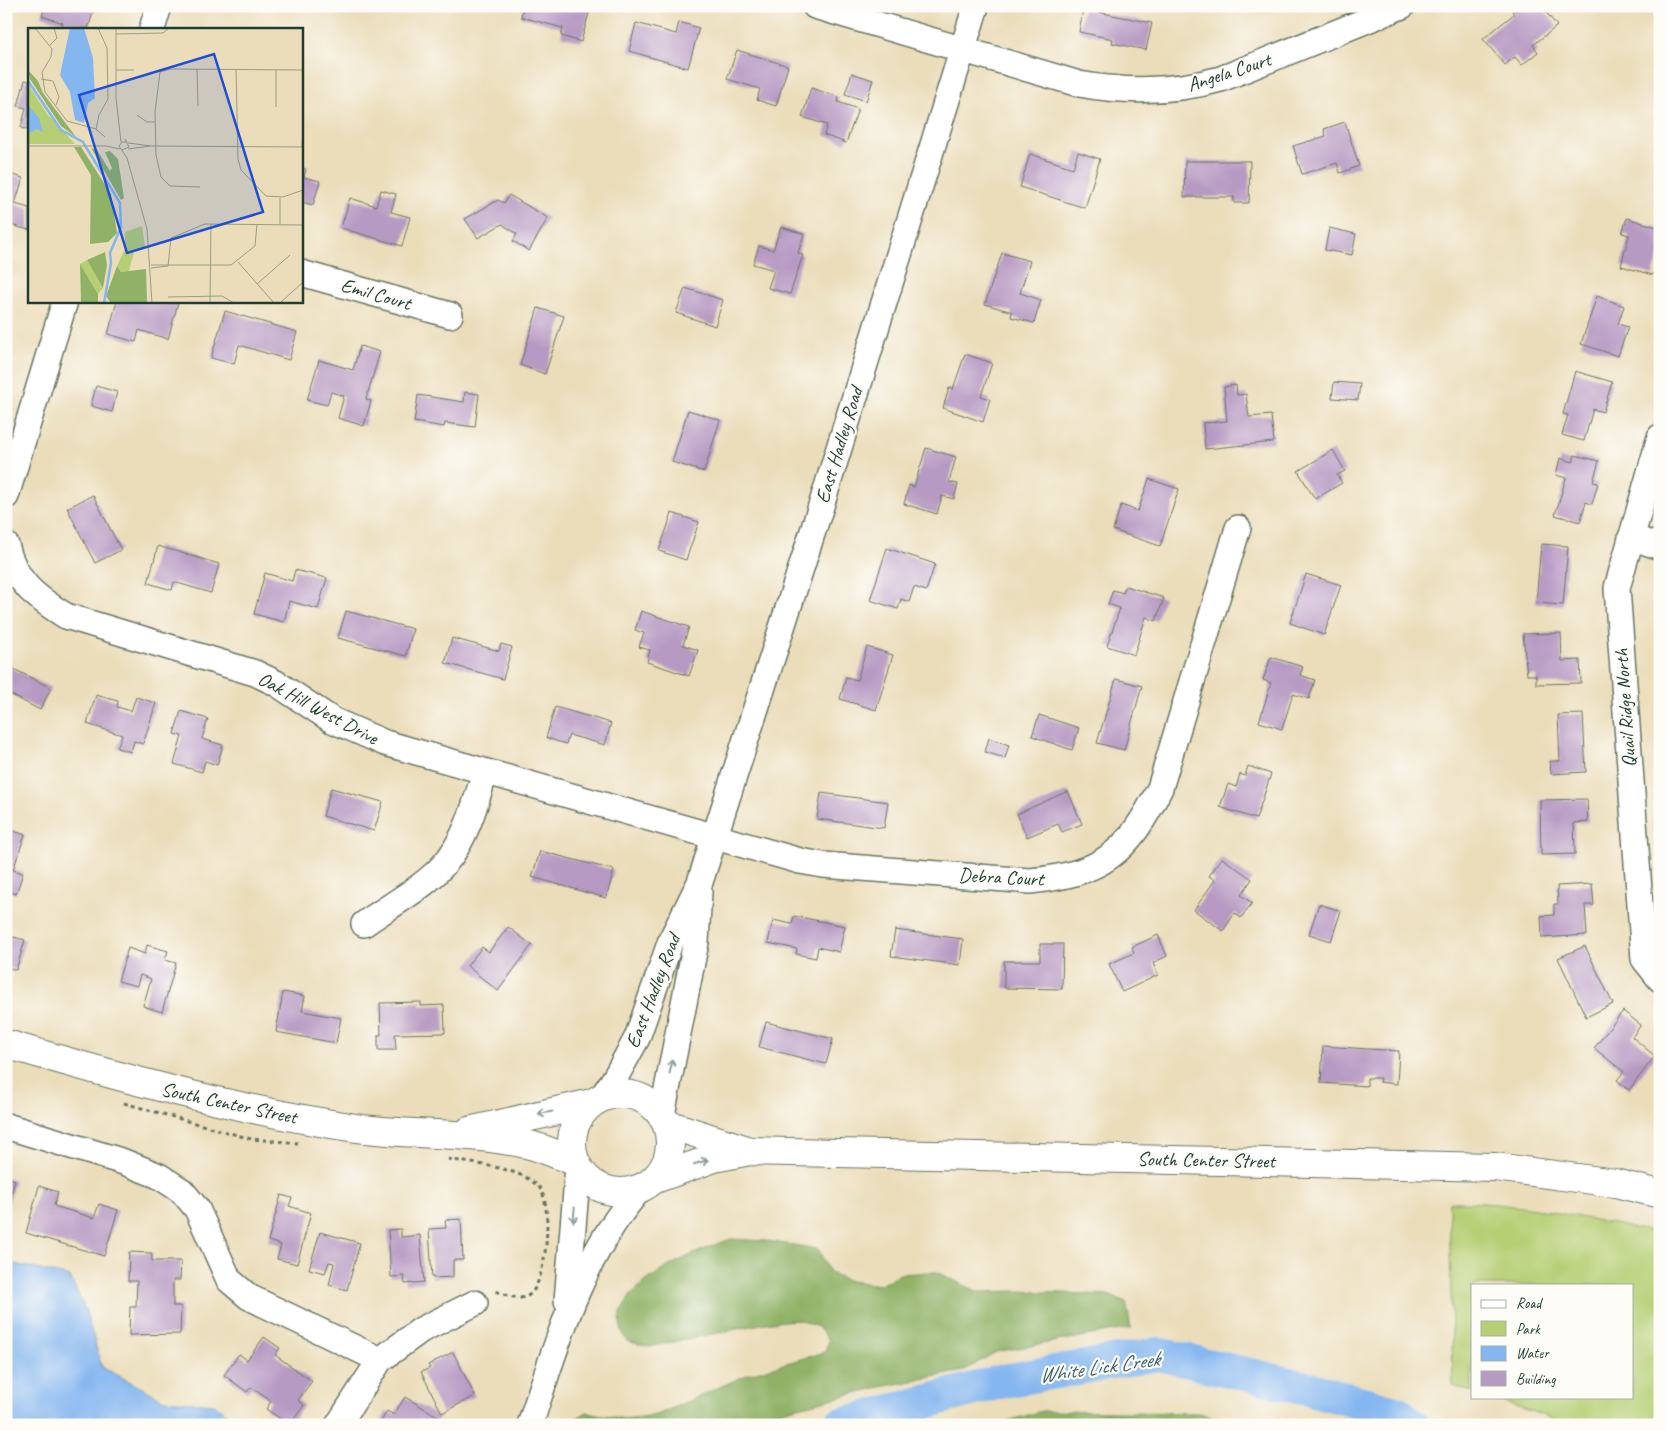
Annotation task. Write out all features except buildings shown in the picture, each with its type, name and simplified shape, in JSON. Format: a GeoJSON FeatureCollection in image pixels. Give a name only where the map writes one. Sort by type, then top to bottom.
{"type":"FeatureCollection","features":[{"type":"Feature","properties":{"kind":"main road","name":"South Center Street"},"geometry":{"type":"LineString","coordinates":[[6,1044],[139,1083],[266,1112],[358,1128],[457,1134],[529,1145],[577,1164]]}},
{"type":"Feature","properties":{"kind":"main road"},"geometry":{"type":"LineString","coordinates":[[613,1094],[635,1095],[646,1100],[664,1119],[670,1138],[669,1153],[664,1167],[648,1183],[621,1192],[600,1188],[588,1178],[577,1164],[572,1146],[574,1130],[581,1115],[597,1100],[613,1094]]}},
{"type":"Feature","properties":{"kind":"main road","name":"South Center Street"},"geometry":{"type":"LineString","coordinates":[[457,1134],[597,1100]]}},
{"type":"Feature","properties":{"kind":"main road","name":"South Center Street"},"geometry":{"type":"LineString","coordinates":[[664,1119],[750,1151]]}},
{"type":"Feature","properties":{"kind":"main road","name":"South Center Street"},"geometry":{"type":"LineString","coordinates":[[648,1183],[714,1158],[750,1151],[1495,1167],[1615,1183],[1660,1194]]}},
{"type":"Feature","properties":{"kind":"street"},"geometry":{"type":"LineString","coordinates":[[152,28],[159,6]]}},
{"type":"Feature","properties":{"kind":"street","name":"Angela Court"},"geometry":{"type":"LineString","coordinates":[[815,6],[1078,84],[1112,90],[1153,91],[1194,86],[1221,79],[1402,6]]}},
{"type":"Feature","properties":{"kind":"street","name":"East Hadley Road"},"geometry":{"type":"LineString","coordinates":[[597,1100],[637,1038],[671,940],[700,882],[822,504],[976,6]]}},
{"type":"Feature","properties":{"kind":"street","name":"Emil Court"},"geometry":{"type":"LineString","coordinates":[[302,273],[450,315]]}},
{"type":"Feature","properties":{"kind":"street"},"geometry":{"type":"LineString","coordinates":[[6,496],[65,302]]}},
{"type":"Feature","properties":{"kind":"street","name":"Quail Ridge North"},"geometry":{"type":"LineString","coordinates":[[1660,437],[1617,588],[1644,958],[1660,979]]}},
{"type":"Feature","properties":{"kind":"street","name":"Debra Court"},"geometry":{"type":"LineString","coordinates":[[714,838],[823,865],[1030,881],[1087,870],[1104,861],[1129,839],[1144,821],[1160,788],[1238,528]]}},
{"type":"Feature","properties":{"kind":"street"},"geometry":{"type":"LineString","coordinates":[[1630,537],[1660,547]]}},
{"type":"Feature","properties":{"kind":"street","name":"Oak Hill West Drive"},"geometry":{"type":"LineString","coordinates":[[7,549],[19,579],[40,600],[66,616],[255,674],[276,683],[332,720],[385,744],[714,838]]}},
{"type":"Feature","properties":{"kind":"street"},"geometry":{"type":"LineString","coordinates":[[364,924],[434,875],[456,849],[472,815],[485,772]]}},
{"type":"Feature","properties":{"kind":"street","name":"East Hadley Road"},"geometry":{"type":"LineString","coordinates":[[664,1119],[696,942],[700,882]]}},
{"type":"Feature","properties":{"kind":"street"},"geometry":{"type":"LineString","coordinates":[[6,1126],[124,1162],[159,1176],[182,1191],[197,1209],[229,1280],[249,1297],[380,1360]]}},
{"type":"Feature","properties":{"kind":"street"},"geometry":{"type":"LineString","coordinates":[[566,1316],[577,1164]]}},
{"type":"Feature","properties":{"kind":"street"},"geometry":{"type":"LineString","coordinates":[[530,1425],[566,1316],[609,1228],[648,1183]]}},
{"type":"Feature","properties":{"kind":"street"},"geometry":{"type":"LineString","coordinates":[[338,1425],[380,1360],[421,1330],[475,1303]]}},
{"type":"Feature","properties":{"kind":"path"},"geometry":{"type":"LineString","coordinates":[[118,1101],[251,1138],[306,1144]]}},
{"type":"Feature","properties":{"kind":"path"},"geometry":{"type":"LineString","coordinates":[[443,1158],[520,1174],[540,1187],[547,1206],[544,1256],[537,1285],[531,1295],[523,1298],[495,1291],[484,1292],[475,1303]]}},
{"type":"Feature","properties":{"kind":"green space"},"geometry":{"type":"Polygon","coordinates":[[[1449,1202],[1500,1204],[1653,1232],[1660,1282],[1660,1425],[1571,1425],[1491,1398],[1634,1398],[1634,1284],[1471,1284],[1471,1392],[1453,1386],[1449,1202]]]}},
{"type":"Feature","properties":{"kind":"green space"},"geometry":{"type":"Polygon","coordinates":[[[731,1239],[767,1241],[818,1249],[830,1273],[850,1281],[880,1285],[900,1274],[936,1272],[979,1292],[1017,1291],[1108,1295],[1126,1302],[1131,1328],[996,1352],[963,1371],[876,1388],[725,1425],[565,1425],[587,1412],[624,1419],[657,1415],[749,1374],[825,1352],[829,1340],[818,1327],[800,1320],[771,1322],[649,1347],[627,1341],[620,1323],[624,1306],[636,1290],[674,1263],[731,1239]]]}},
{"type":"Feature","properties":{"kind":"green space"},"geometry":{"type":"Polygon","coordinates":[[[1042,1411],[1199,1413],[1250,1425],[994,1425],[1042,1411]]]}},
{"type":"Feature","properties":{"kind":"water"},"geometry":{"type":"Polygon","coordinates":[[[6,1262],[70,1277],[85,1309],[102,1367],[165,1400],[214,1404],[243,1425],[6,1425],[6,1262]]]}},
{"type":"Feature","properties":{"kind":"waterway","name":"White Lick Creek"},"geometry":{"type":"LineString","coordinates":[[840,1425],[1004,1381],[1158,1354],[1311,1389],[1398,1413],[1413,1425]]}}]}
